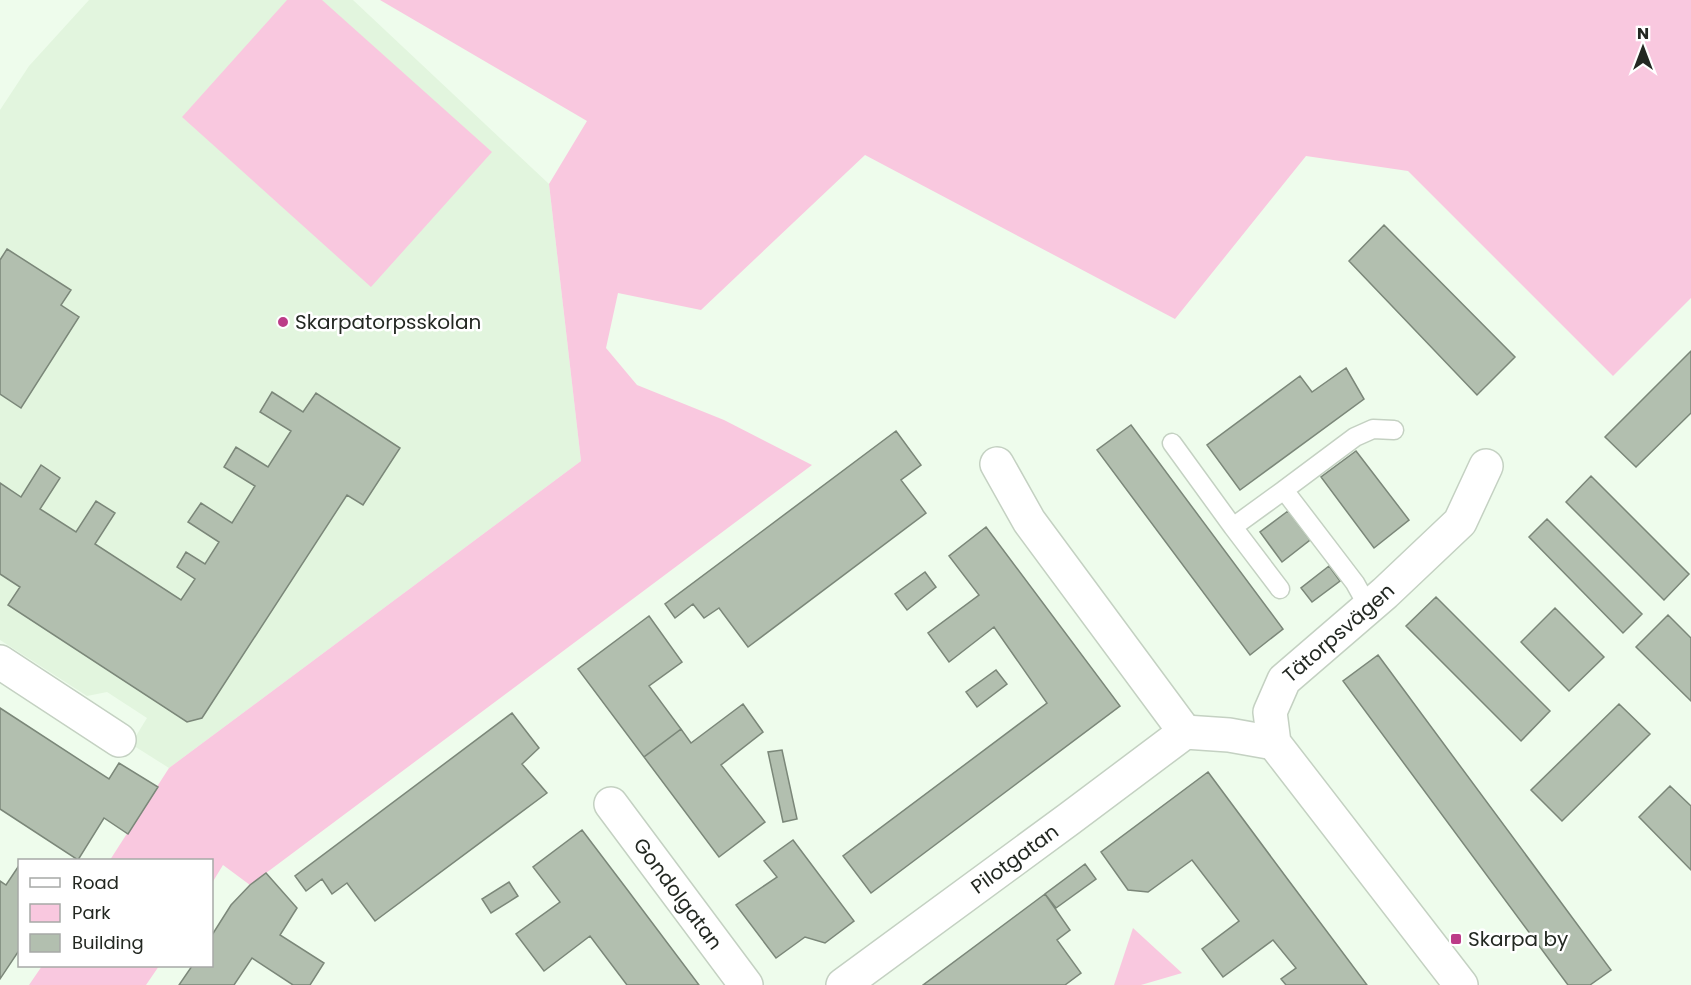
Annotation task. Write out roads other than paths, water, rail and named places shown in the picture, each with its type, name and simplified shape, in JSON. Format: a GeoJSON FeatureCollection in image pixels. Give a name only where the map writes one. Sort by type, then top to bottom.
{"type":"FeatureCollection","features":[{"type":"Feature","properties":{"kind":"street"},"geometry":{"type":"LineString","coordinates":[[997,464],[1029,521],[1185,732],[1229,735],[1274,743],[1461,985]]}},
{"type":"Feature","properties":{"kind":"street","name":"Tätorpsvägen"},"geometry":{"type":"LineString","coordinates":[[1274,743],[1270,712],[1284,680],[1369,608],[1460,522],[1486,466]]}},
{"type":"Feature","properties":{"kind":"street"},"geometry":{"type":"LineString","coordinates":[[0,662],[119,740]]}},
{"type":"Feature","properties":{"kind":"street","name":"Pilotgatan"},"geometry":{"type":"LineString","coordinates":[[843,985],[1185,732]]}},
{"type":"Feature","properties":{"kind":"street","name":"Gondolgatan"},"geometry":{"type":"LineString","coordinates":[[611,804],[746,985]]}},
{"type":"Feature","properties":{"kind":"lane"},"geometry":{"type":"LineString","coordinates":[[1233,527],[1354,437],[1373,429],[1394,430]]}},
{"type":"Feature","properties":{"kind":"lane"},"geometry":{"type":"LineString","coordinates":[[1172,443],[1280,589]]}},
{"type":"Feature","properties":{"kind":"lane"},"geometry":{"type":"LineString","coordinates":[[1284,490],[1355,583],[1369,608]]}},
{"type":"Feature","properties":{"kind":"place","name":"Skarpatorpsskolan"},"geometry":{"type":"Point","coordinates":[283,322]}},
{"type":"Feature","properties":{"kind":"place","name":"Skarpa by"},"geometry":{"type":"Point","coordinates":[1456,939]}}]}
